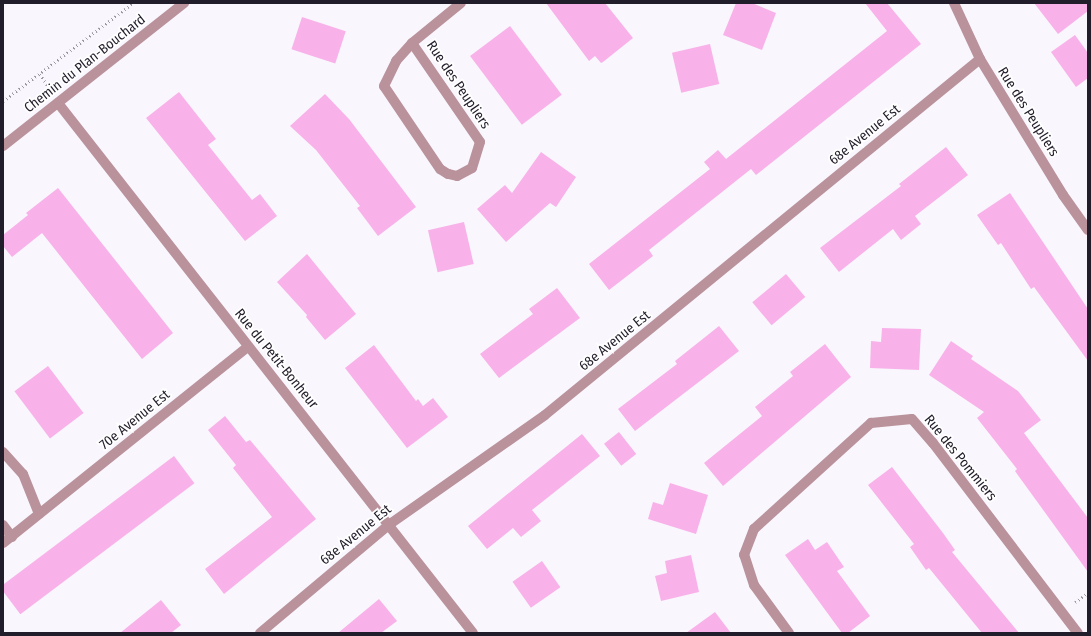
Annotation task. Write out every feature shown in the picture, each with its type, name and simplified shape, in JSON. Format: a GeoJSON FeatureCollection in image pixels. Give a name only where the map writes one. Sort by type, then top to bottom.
{"type":"FeatureCollection","features":[{"type":"Feature","properties":{"kind":"street","name":"Chemin du Plan-Bouchard"},"geometry":{"type":"LineString","coordinates":[[3,146],[184,3]]}},
{"type":"Feature","properties":{"kind":"street","name":"Rue des Peupliers"},"geometry":{"type":"LineString","coordinates":[[412,43],[480,142],[472,168],[457,176],[448,174],[440,169],[384,86],[396,61],[412,43],[461,3]]}},
{"type":"Feature","properties":{"kind":"street","name":"Rue des Peupliers"},"geometry":{"type":"LineString","coordinates":[[954,3],[980,59],[1063,195],[1088,230]]}},
{"type":"Feature","properties":{"kind":"street","name":"68e Avenue Est"},"geometry":{"type":"LineString","coordinates":[[260,633],[390,524],[551,410],[980,59]]}},
{"type":"Feature","properties":{"kind":"street","name":"Rue du Petit-Bonheur"},"geometry":{"type":"LineString","coordinates":[[58,103],[248,347],[390,524],[473,633]]}},
{"type":"Feature","properties":{"kind":"street","name":"70e Avenue Est"},"geometry":{"type":"LineString","coordinates":[[3,543],[248,347]]}},
{"type":"Feature","properties":{"kind":"street","name":"Rue des Pommiers"},"geometry":{"type":"LineString","coordinates":[[789,633],[754,585],[744,555],[754,529],[871,423],[912,419],[933,443],[1078,633]]}},
{"type":"Feature","properties":{"kind":"street"},"geometry":{"type":"LineString","coordinates":[[3,452],[23,474],[39,514]]}},
{"type":"Feature","properties":{"kind":"street"},"geometry":{"type":"LineString","coordinates":[[3,525],[12,537]]}},
{"type":"Feature","properties":{"kind":"path","name":"Chemin du Plan-Bouchard"},"geometry":{"type":"LineString","coordinates":[[3,101],[133,3]]}},
{"type":"Feature","properties":{"kind":"path"},"geometry":{"type":"LineString","coordinates":[[40,74],[47,83]]}},
{"type":"Feature","properties":{"kind":"building"},"geometry":{"type":"Polygon","coordinates":[[[546,3],[605,3],[633,38],[603,62],[601,63],[595,56],[589,61],[546,3]]]}},
{"type":"Feature","properties":{"kind":"building"},"geometry":{"type":"Polygon","coordinates":[[[736,3],[752,3],[776,13],[762,50],[723,35],[736,3]]]}},
{"type":"Feature","properties":{"kind":"building"},"geometry":{"type":"Polygon","coordinates":[[[865,3],[887,3],[921,44],[756,175],[751,169],[649,250],[653,256],[609,290],[589,264],[710,169],[704,162],[718,150],[726,159],[887,31],[865,3]]]}},
{"type":"Feature","properties":{"kind":"building"},"geometry":{"type":"Polygon","coordinates":[[[1034,3],[1088,3],[1088,11],[1058,34],[1034,3]]]}},
{"type":"Feature","properties":{"kind":"building"},"geometry":{"type":"Polygon","coordinates":[[[302,17],[346,31],[335,64],[291,49],[302,17]]]}},
{"type":"Feature","properties":{"kind":"building"},"geometry":{"type":"Polygon","coordinates":[[[510,26],[562,95],[522,125],[470,56],[510,26]]]}},
{"type":"Feature","properties":{"kind":"building"},"geometry":{"type":"Polygon","coordinates":[[[1075,35],[1088,53],[1088,78],[1076,87],[1051,52],[1075,35]]]}},
{"type":"Feature","properties":{"kind":"building"},"geometry":{"type":"Polygon","coordinates":[[[710,44],[719,84],[681,93],[672,53],[710,44]]]}},
{"type":"Feature","properties":{"kind":"building"},"geometry":{"type":"Polygon","coordinates":[[[179,92],[216,139],[208,145],[252,200],[260,194],[277,216],[245,241],[146,118],[179,92]]]}},
{"type":"Feature","properties":{"kind":"building"},"geometry":{"type":"Polygon","coordinates":[[[325,94],[349,119],[416,207],[378,236],[357,208],[360,206],[316,150],[290,126],[325,94]]]}},
{"type":"Feature","properties":{"kind":"building"},"geometry":{"type":"Polygon","coordinates":[[[946,147],[968,175],[915,216],[921,224],[901,240],[893,229],[839,272],[820,248],[901,186],[899,184],[946,147]]]}},
{"type":"Feature","properties":{"kind":"building"},"geometry":{"type":"Polygon","coordinates":[[[541,152],[576,177],[556,207],[550,203],[506,242],[477,209],[505,185],[512,193],[541,152]]]}},
{"type":"Feature","properties":{"kind":"building"},"geometry":{"type":"Polygon","coordinates":[[[58,188],[173,333],[142,359],[42,233],[12,257],[3,246],[3,235],[28,215],[26,213],[58,188]]]}},
{"type":"Feature","properties":{"kind":"building"},"geometry":{"type":"Polygon","coordinates":[[[1010,193],[1088,309],[1088,361],[1034,287],[1031,289],[1001,243],[998,245],[977,215],[1010,193]]]}},
{"type":"Feature","properties":{"kind":"building"},"geometry":{"type":"Polygon","coordinates":[[[464,222],[474,264],[438,272],[428,230],[464,222]]]}},
{"type":"Feature","properties":{"kind":"building"},"geometry":{"type":"Polygon","coordinates":[[[307,254],[356,314],[325,340],[306,317],[307,315],[277,282],[307,254]]]}},
{"type":"Feature","properties":{"kind":"building"},"geometry":{"type":"Polygon","coordinates":[[[786,274],[805,297],[772,325],[752,302],[786,274]]]}},
{"type":"Feature","properties":{"kind":"building"},"geometry":{"type":"Polygon","coordinates":[[[557,288],[580,318],[499,378],[480,354],[533,314],[529,309],[557,288]]]}},
{"type":"Feature","properties":{"kind":"building"},"geometry":{"type":"Polygon","coordinates":[[[719,326],[739,351],[635,431],[618,409],[677,364],[675,361],[719,326]]]}},
{"type":"Feature","properties":{"kind":"building"},"geometry":{"type":"Polygon","coordinates":[[[882,328],[921,329],[919,370],[870,368],[871,341],[881,342],[882,328]]]}},
{"type":"Feature","properties":{"kind":"building"},"geometry":{"type":"Polygon","coordinates":[[[951,341],[973,356],[971,359],[1018,391],[1041,420],[1024,433],[1088,518],[1088,572],[1015,471],[1017,469],[977,418],[984,412],[929,375],[951,341]]]}},
{"type":"Feature","properties":{"kind":"building"},"geometry":{"type":"Polygon","coordinates":[[[825,344],[851,377],[723,486],[704,463],[762,416],[755,407],[793,376],[790,372],[825,344]]]}},
{"type":"Feature","properties":{"kind":"building"},"geometry":{"type":"Polygon","coordinates":[[[374,345],[416,401],[418,399],[423,406],[433,398],[448,417],[407,448],[345,368],[374,345]]]}},
{"type":"Feature","properties":{"kind":"building"},"geometry":{"type":"Polygon","coordinates":[[[48,366],[84,413],[50,438],[14,391],[48,366]]]}},
{"type":"Feature","properties":{"kind":"building"},"geometry":{"type":"Polygon","coordinates":[[[225,416],[246,442],[250,440],[316,519],[224,594],[205,569],[272,517],[233,468],[236,465],[208,430],[225,416]]]}},
{"type":"Feature","properties":{"kind":"building"},"geometry":{"type":"Polygon","coordinates":[[[619,432],[636,454],[621,466],[604,444],[619,432]]]}},
{"type":"Feature","properties":{"kind":"building"},"geometry":{"type":"Polygon","coordinates":[[[582,434],[600,456],[532,510],[541,521],[521,537],[513,528],[487,549],[468,526],[582,434]]]}},
{"type":"Feature","properties":{"kind":"building"},"geometry":{"type":"Polygon","coordinates":[[[174,456],[194,483],[20,614],[3,591],[3,585],[174,456]]]}},
{"type":"Feature","properties":{"kind":"building"},"geometry":{"type":"Polygon","coordinates":[[[892,467],[955,550],[952,552],[1019,633],[982,633],[929,568],[926,570],[910,547],[914,544],[868,485],[892,467]]]}},
{"type":"Feature","properties":{"kind":"building"},"geometry":{"type":"Polygon","coordinates":[[[670,483],[708,495],[696,534],[648,519],[653,502],[663,505],[670,483]]]}},
{"type":"Feature","properties":{"kind":"building"},"geometry":{"type":"Polygon","coordinates":[[[808,539],[815,550],[827,542],[844,567],[837,571],[870,616],[848,633],[842,633],[785,555],[808,539]]]}},
{"type":"Feature","properties":{"kind":"building"},"geometry":{"type":"Polygon","coordinates":[[[691,555],[699,592],[661,601],[655,576],[667,573],[665,561],[691,555]]]}},
{"type":"Feature","properties":{"kind":"building"},"geometry":{"type":"Polygon","coordinates":[[[542,561],[560,587],[531,608],[513,582],[542,561]]]}},
{"type":"Feature","properties":{"kind":"building"},"geometry":{"type":"Polygon","coordinates":[[[379,599],[397,621],[381,633],[338,633],[379,599]]]}},
{"type":"Feature","properties":{"kind":"building"},"geometry":{"type":"Polygon","coordinates":[[[161,600],[181,625],[171,633],[120,633],[161,600]]]}},
{"type":"Feature","properties":{"kind":"building"},"geometry":{"type":"Polygon","coordinates":[[[715,612],[731,633],[686,633],[715,612]]]}}]}
